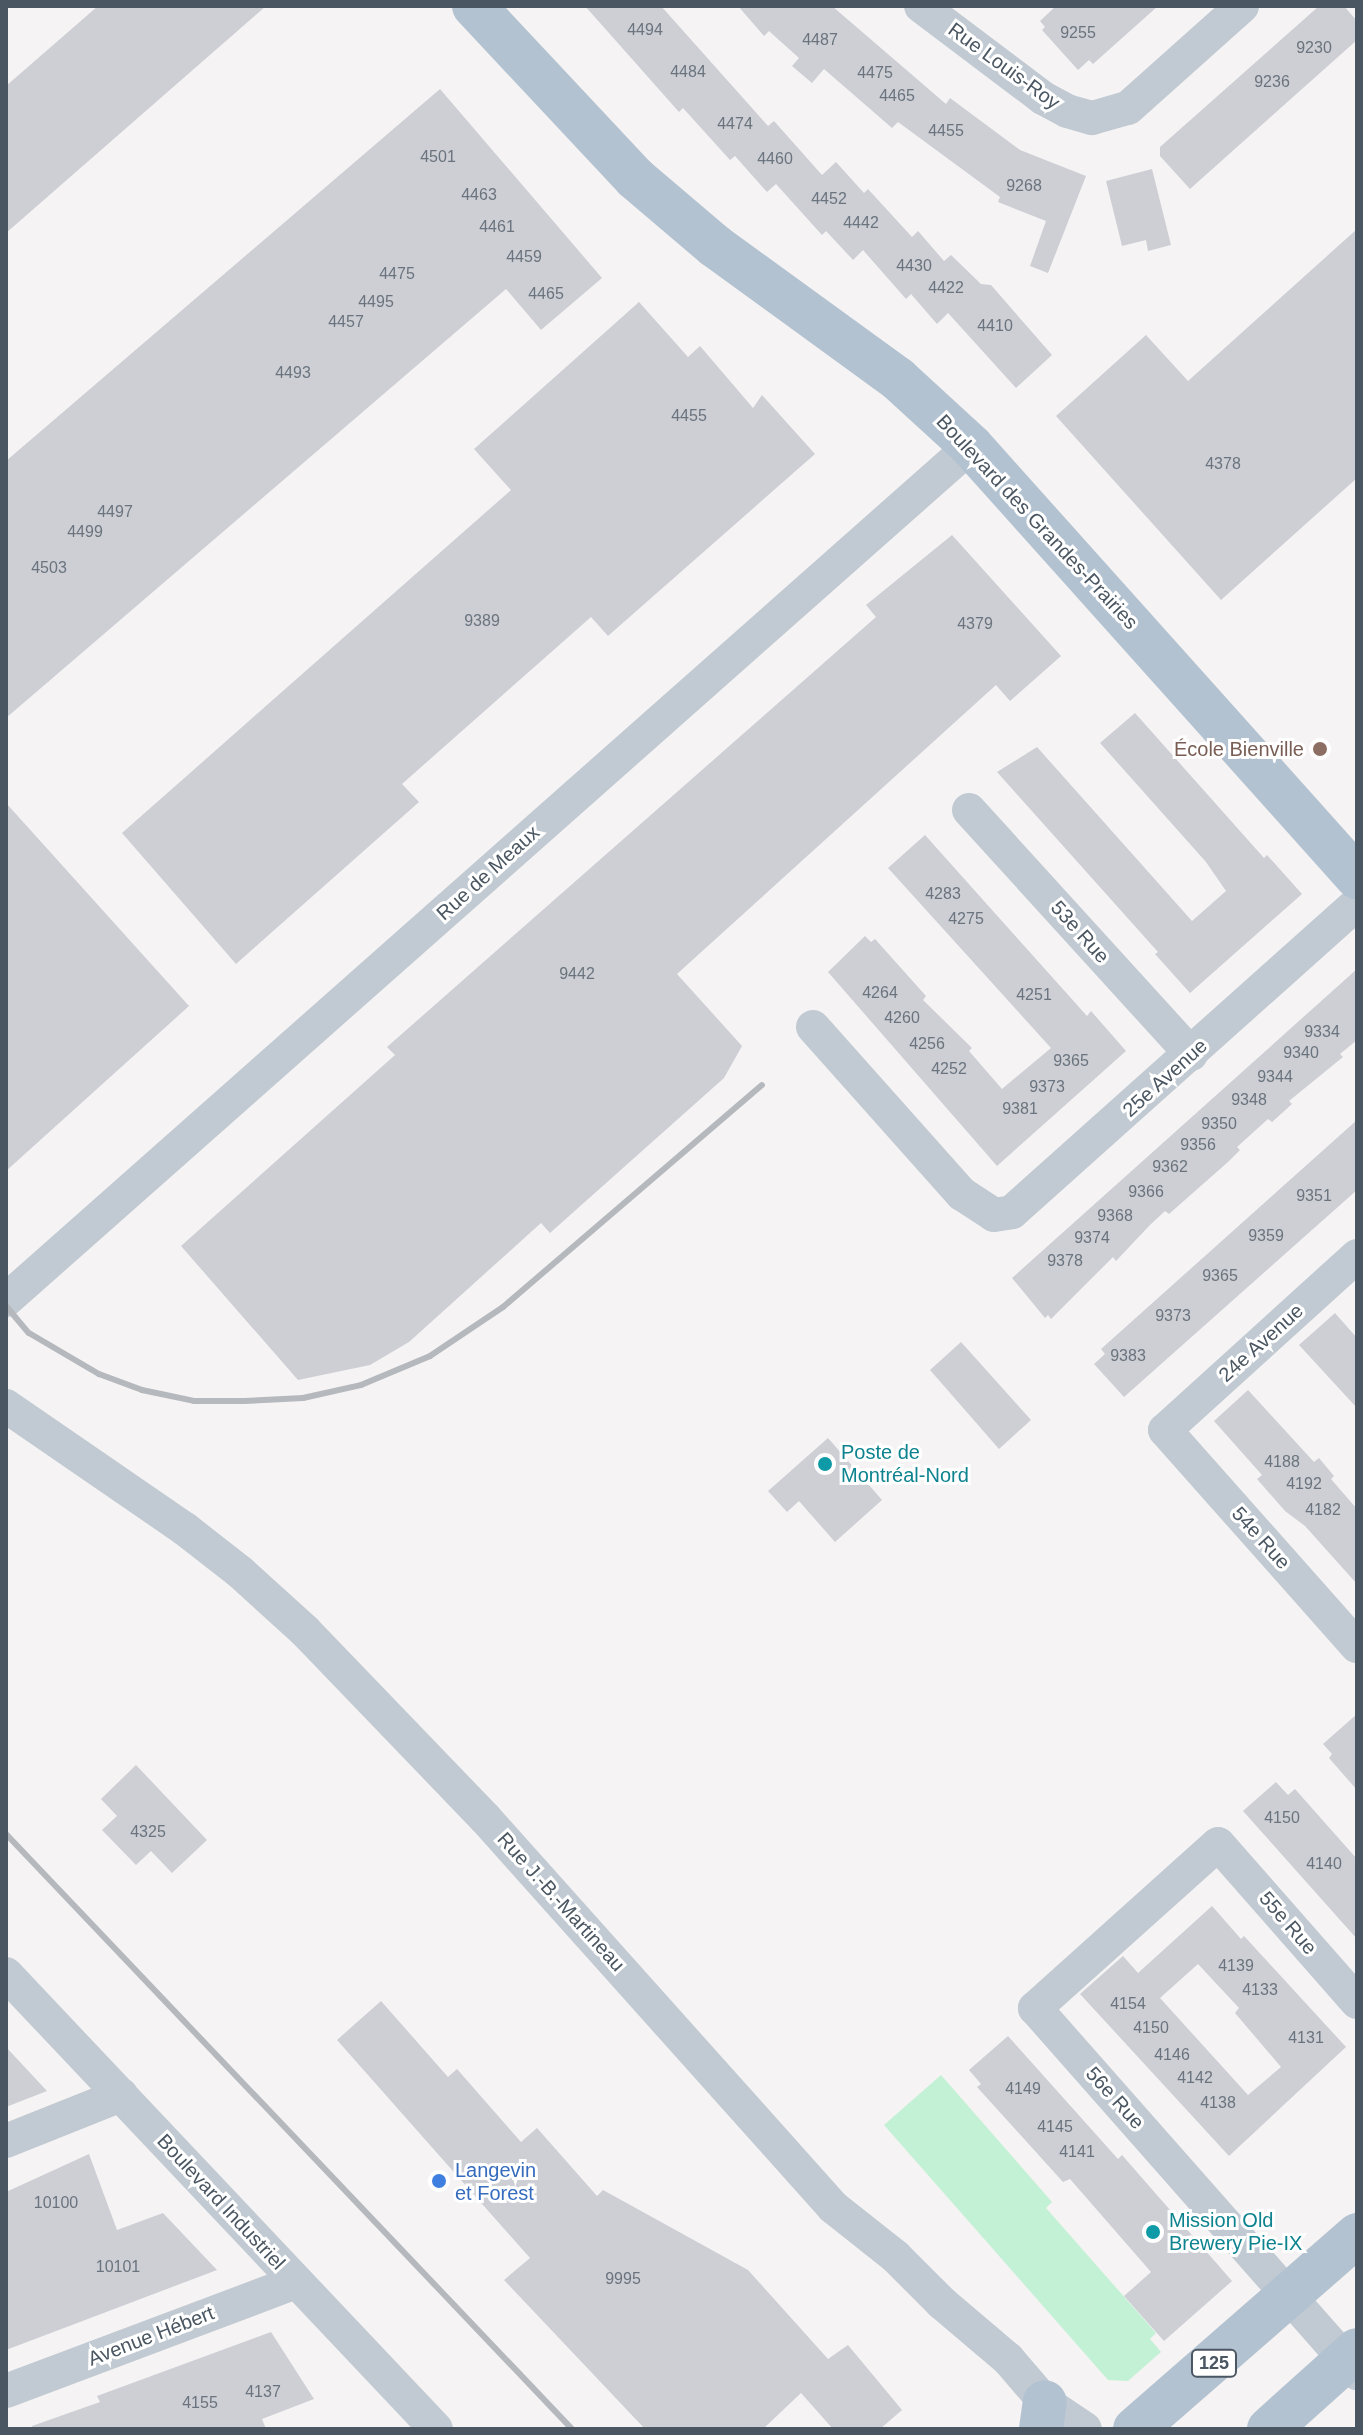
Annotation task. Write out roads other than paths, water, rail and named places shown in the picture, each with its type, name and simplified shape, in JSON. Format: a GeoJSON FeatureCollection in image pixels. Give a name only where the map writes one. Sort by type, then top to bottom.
{"type":"FeatureCollection","features":[{"type":"Feature","properties":{"kind":"main road","name":"Boulevard des Grandes-Prairies"},"geometry":{"type":"LineString","coordinates":[[474,6],[635,178],[715,246],[898,379],[971,446],[1357,877]]}},
{"type":"Feature","properties":{"kind":"main road","name":"125"},"geometry":{"type":"LineString","coordinates":[[1135,2429],[1357,2235]]}},
{"type":"Feature","properties":{"kind":"main road"},"geometry":{"type":"LineString","coordinates":[[1269,2429],[1353,2361]]}},
{"type":"Feature","properties":{"kind":"street","name":"Rue Louis-Roy"},"geometry":{"type":"LineString","coordinates":[[921,6],[1043,98],[1067,111],[1092,118],[1128,108],[1242,6]]}},
{"type":"Feature","properties":{"kind":"street","name":"Rue de Meaux"},"geometry":{"type":"LineString","coordinates":[[6,1300],[971,446]]}},
{"type":"Feature","properties":{"kind":"street","name":"53e Rue"},"geometry":{"type":"LineString","coordinates":[[969,810],[1191,1054]]}},
{"type":"Feature","properties":{"kind":"street","name":"25e Avenue"},"geometry":{"type":"LineString","coordinates":[[813,1027],[962,1194],[994,1215],[1012,1212],[1357,904]]}},
{"type":"Feature","properties":{"kind":"street","name":"24e Avenue"},"geometry":{"type":"LineString","coordinates":[[1165,1430],[1353,1267]]}},
{"type":"Feature","properties":{"kind":"street","name":"Rue J.-B.-Martineau"},"geometry":{"type":"LineString","coordinates":[[6,1406],[185,1529],[240,1572],[305,1631],[485,1818],[833,2207],[896,2257],[942,2303],[1008,2359],[1043,2416],[1085,2429]]}},
{"type":"Feature","properties":{"kind":"street","name":"54e Rue"},"geometry":{"type":"LineString","coordinates":[[1165,1430],[1357,1646]]}},
{"type":"Feature","properties":{"kind":"street","name":"55e Rue"},"geometry":{"type":"LineString","coordinates":[[1218,1844],[1357,2002]]}},
{"type":"Feature","properties":{"kind":"street","name":"56e Rue"},"geometry":{"type":"LineString","coordinates":[[1218,1844],[1035,2008],[1290,2296],[1353,2361]]}},
{"type":"Feature","properties":{"kind":"street","name":"Boulevard Industriel"},"geometry":{"type":"LineString","coordinates":[[6,1974],[436,2429]]}},
{"type":"Feature","properties":{"kind":"street"},"geometry":{"type":"LineString","coordinates":[[6,2141],[121,2095]]}},
{"type":"Feature","properties":{"kind":"street","name":"Avenue Hébert"},"geometry":{"type":"LineString","coordinates":[[6,2391],[296,2282]]}},
{"type":"Feature","properties":{"kind":"railway"},"geometry":{"type":"LineString","coordinates":[[6,1306],[29,1333],[99,1374],[142,1390],[194,1401],[244,1401],[303,1398],[361,1385],[430,1356],[503,1307],[762,1085]]}},
{"type":"Feature","properties":{"kind":"railway"},"geometry":{"type":"LineString","coordinates":[[6,1834],[572,2429]]}},
{"type":"Feature","properties":{"kind":"place","name":"École Bienville"},"geometry":{"type":"Point","coordinates":[1320,749]}},
{"type":"Feature","properties":{"kind":"place","name":"Poste de Montréal-Nord"},"geometry":{"type":"Point","coordinates":[825,1464]}},
{"type":"Feature","properties":{"kind":"place","name":"Langevin et Forest"},"geometry":{"type":"Point","coordinates":[439,2181]}},
{"type":"Feature","properties":{"kind":"place","name":"Mission Old Brewery Pie-IX"},"geometry":{"type":"Point","coordinates":[1153,2232]}}]}
